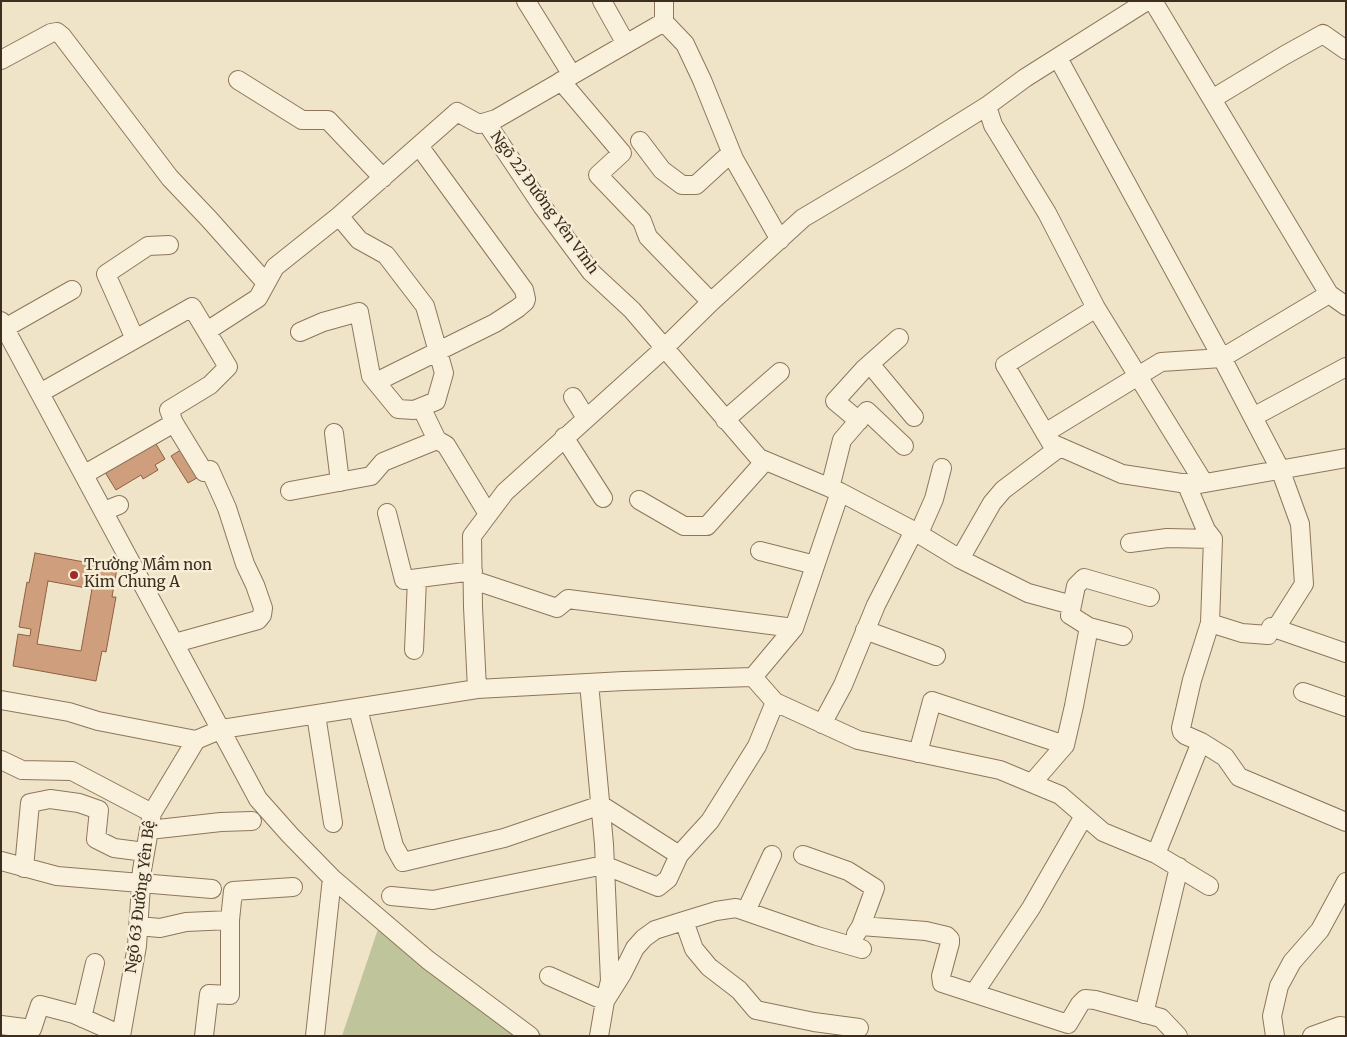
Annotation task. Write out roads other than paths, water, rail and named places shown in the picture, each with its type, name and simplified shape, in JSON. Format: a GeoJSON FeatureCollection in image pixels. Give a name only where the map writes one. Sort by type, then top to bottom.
{"type":"FeatureCollection","features":[{"type":"Feature","properties":{"kind":"street"},"geometry":{"type":"LineString","coordinates":[[526,1],[566,78],[622,153],[598,175],[642,221],[648,237],[711,302]]}},
{"type":"Feature","properties":{"kind":"street"},"geometry":{"type":"LineString","coordinates":[[602,1],[626,44]]}},
{"type":"Feature","properties":{"kind":"street"},"geometry":{"type":"LineString","coordinates":[[664,1],[664,22],[686,44],[731,152],[780,240]]}},
{"type":"Feature","properties":{"kind":"street"},"geometry":{"type":"LineString","coordinates":[[477,690],[472,536],[505,492],[664,349],[711,302],[803,218],[987,106],[1025,78],[1148,1]]}},
{"type":"Feature","properties":{"kind":"street"},"geometry":{"type":"LineString","coordinates":[[1153,1],[1329,294],[1346,306]]}},
{"type":"Feature","properties":{"kind":"street"},"geometry":{"type":"LineString","coordinates":[[207,331],[258,298],[275,267],[340,216],[457,112],[480,124],[496,119],[664,22]]}},
{"type":"Feature","properties":{"kind":"street"},"geometry":{"type":"LineString","coordinates":[[1,60],[51,33],[57,32],[62,36],[170,178],[266,283]]}},
{"type":"Feature","properties":{"kind":"street"},"geometry":{"type":"LineString","coordinates":[[1212,99],[1323,34],[1346,50]]}},
{"type":"Feature","properties":{"kind":"street"},"geometry":{"type":"LineString","coordinates":[[1058,58],[1222,358],[1280,469],[1300,524],[1304,584],[1276,628]]}},
{"type":"Feature","properties":{"kind":"street"},"geometry":{"type":"LineString","coordinates":[[238,80],[302,120],[328,120],[383,178]]}},
{"type":"Feature","properties":{"kind":"street"},"geometry":{"type":"LineString","coordinates":[[987,106],[994,125],[1048,213],[1096,308],[1204,483]]}},
{"type":"Feature","properties":{"kind":"street","name":"Ngõ 22 Đường Yên Vĩnh"},"geometry":{"type":"LineString","coordinates":[[486,122],[542,206],[591,272],[632,310],[759,458],[835,490],[917,532],[960,559],[1028,593],[1072,606]]}},
{"type":"Feature","properties":{"kind":"street"},"geometry":{"type":"LineString","coordinates":[[640,141],[662,170],[682,185],[696,185],[731,152]]}},
{"type":"Feature","properties":{"kind":"street"},"geometry":{"type":"LineString","coordinates":[[376,382],[495,323],[518,308],[526,299],[524,290],[419,146]]}},
{"type":"Feature","properties":{"kind":"street"},"geometry":{"type":"LineString","coordinates":[[300,332],[323,322],[359,312],[371,376],[398,409],[414,410],[436,401],[444,373],[425,306],[386,256],[359,240],[340,216]]}},
{"type":"Feature","properties":{"kind":"street"},"geometry":{"type":"LineString","coordinates":[[135,339],[106,274],[148,246],[169,245]]}},
{"type":"Feature","properties":{"kind":"street"},"geometry":{"type":"LineString","coordinates":[[72,290],[3,324],[258,798],[290,835],[332,878],[428,960],[530,1036]]}},
{"type":"Feature","properties":{"kind":"street"},"geometry":{"type":"LineString","coordinates":[[1045,432],[1161,362],[1222,358],[1329,294]]}},
{"type":"Feature","properties":{"kind":"street"},"geometry":{"type":"LineString","coordinates":[[40,393],[192,307],[228,367],[210,385],[169,410],[174,423],[204,472],[210,470],[227,508],[244,564],[263,608],[262,615],[258,620],[175,642]]}},
{"type":"Feature","properties":{"kind":"street"},"geometry":{"type":"LineString","coordinates":[[1096,308],[1005,366],[1052,443],[1122,474],[1194,485],[1346,458]]}},
{"type":"Feature","properties":{"kind":"street"},"geometry":{"type":"LineString","coordinates":[[858,421],[835,400],[870,364],[899,338]]}},
{"type":"Feature","properties":{"kind":"street"},"geometry":{"type":"LineString","coordinates":[[870,364],[914,417]]}},
{"type":"Feature","properties":{"kind":"street"},"geometry":{"type":"LineString","coordinates":[[1253,417],[1346,367]]}},
{"type":"Feature","properties":{"kind":"street"},"geometry":{"type":"LineString","coordinates":[[725,420],[780,372]]}},
{"type":"Feature","properties":{"kind":"street"},"geometry":{"type":"LineString","coordinates":[[573,397],[586,418]]}},
{"type":"Feature","properties":{"kind":"street"},"geometry":{"type":"LineString","coordinates":[[421,407],[438,440],[446,444],[488,514]]}},
{"type":"Feature","properties":{"kind":"street"},"geometry":{"type":"LineString","coordinates":[[1,700],[69,712],[98,721],[196,740],[222,729],[477,690],[589,683],[753,677],[794,628],[815,564],[835,490],[842,440],[867,411],[904,446]]}},
{"type":"Feature","properties":{"kind":"street"},"geometry":{"type":"LineString","coordinates":[[84,474],[174,423]]}},
{"type":"Feature","properties":{"kind":"street"},"geometry":{"type":"LineString","coordinates":[[334,433],[340,482]]}},
{"type":"Feature","properties":{"kind":"street"},"geometry":{"type":"LineString","coordinates":[[564,438],[603,498]]}},
{"type":"Feature","properties":{"kind":"street"},"geometry":{"type":"LineString","coordinates":[[290,491],[371,476],[383,462],[438,440]]}},
{"type":"Feature","properties":{"kind":"street"},"geometry":{"type":"LineString","coordinates":[[960,559],[992,503],[1003,490],[1060,447]]}},
{"type":"Feature","properties":{"kind":"street"},"geometry":{"type":"LineString","coordinates":[[639,500],[684,526],[707,526],[765,461]]}},
{"type":"Feature","properties":{"kind":"street"},"geometry":{"type":"LineString","coordinates":[[822,724],[843,685],[876,605],[934,499],[942,468]]}},
{"type":"Feature","properties":{"kind":"street"},"geometry":{"type":"LineString","coordinates":[[1186,484],[1206,530],[1213,539],[1210,623],[1192,680],[1181,728],[1182,732],[1225,757],[1239,777],[1346,822]]}},
{"type":"Feature","properties":{"kind":"street"},"geometry":{"type":"LineString","coordinates":[[387,513],[404,580],[473,576],[557,608],[568,598],[794,628]]}},
{"type":"Feature","properties":{"kind":"street"},"geometry":{"type":"LineString","coordinates":[[1130,543],[1167,538],[1213,539]]}},
{"type":"Feature","properties":{"kind":"street"},"geometry":{"type":"LineString","coordinates":[[760,551],[815,564]]}},
{"type":"Feature","properties":{"kind":"street"},"geometry":{"type":"LineString","coordinates":[[1123,636],[1089,627],[1070,615],[1076,586],[1084,578],[1150,597]]}},
{"type":"Feature","properties":{"kind":"street"},"geometry":{"type":"LineString","coordinates":[[414,650],[418,579]]}},
{"type":"Feature","properties":{"kind":"street"},"geometry":{"type":"LineString","coordinates":[[1210,623],[1242,633],[1268,635],[1271,627],[1276,628],[1346,653]]}},
{"type":"Feature","properties":{"kind":"street"},"geometry":{"type":"LineString","coordinates":[[1032,783],[1065,745],[1089,627]]}},
{"type":"Feature","properties":{"kind":"street"},"geometry":{"type":"LineString","coordinates":[[865,630],[936,656]]}},
{"type":"Feature","properties":{"kind":"street"},"geometry":{"type":"LineString","coordinates":[[753,677],[775,702],[858,740],[1000,770],[1060,795],[1103,832],[1156,854],[1209,886]]}},
{"type":"Feature","properties":{"kind":"street"},"geometry":{"type":"LineString","coordinates":[[589,683],[604,844],[610,981],[604,1001],[599,1036]]}},
{"type":"Feature","properties":{"kind":"street"},"geometry":{"type":"LineString","coordinates":[[1303,692],[1346,707]]}},
{"type":"Feature","properties":{"kind":"street"},"geometry":{"type":"LineString","coordinates":[[918,753],[932,701],[1065,745]]}},
{"type":"Feature","properties":{"kind":"street"},"geometry":{"type":"LineString","coordinates":[[391,896],[433,900],[604,865],[658,887],[668,878],[679,855],[710,821],[752,755],[775,702]]}},
{"type":"Feature","properties":{"kind":"street"},"geometry":{"type":"LineString","coordinates":[[358,709],[394,846],[403,862],[504,838],[600,805]]}},
{"type":"Feature","properties":{"kind":"street"},"geometry":{"type":"LineString","coordinates":[[316,715],[334,823]]}},
{"type":"Feature","properties":{"kind":"street","name":"Ngõ 63 Đường Yên Bệ"},"geometry":{"type":"LineString","coordinates":[[121,1036],[137,946],[141,884],[151,822],[196,740]]}},
{"type":"Feature","properties":{"kind":"street"},"geometry":{"type":"LineString","coordinates":[[1156,854],[1201,742]]}},
{"type":"Feature","properties":{"kind":"street"},"geometry":{"type":"LineString","coordinates":[[1,760],[22,770],[72,771],[151,822],[252,821]]}},
{"type":"Feature","properties":{"kind":"street"},"geometry":{"type":"LineString","coordinates":[[24,868],[30,803],[50,799],[79,803],[99,810],[96,839],[114,848],[145,852]]}},
{"type":"Feature","properties":{"kind":"street"},"geometry":{"type":"LineString","coordinates":[[600,805],[679,855]]}},
{"type":"Feature","properties":{"kind":"street"},"geometry":{"type":"LineString","coordinates":[[974,993],[1031,908],[1084,816]]}},
{"type":"Feature","properties":{"kind":"street"},"geometry":{"type":"LineString","coordinates":[[746,912],[772,855]]}},
{"type":"Feature","properties":{"kind":"street"},"geometry":{"type":"LineString","coordinates":[[604,1001],[622,974],[635,948],[644,938],[656,930],[716,911],[736,908],[856,947],[861,926],[875,888],[848,871],[802,855]]}},
{"type":"Feature","properties":{"kind":"street"},"geometry":{"type":"LineString","coordinates":[[1,861],[57,876],[212,889]]}},
{"type":"Feature","properties":{"kind":"street"},"geometry":{"type":"LineString","coordinates":[[1144,1014],[1178,868]]}},
{"type":"Feature","properties":{"kind":"street"},"geometry":{"type":"LineString","coordinates":[[315,1036],[332,878]]}},
{"type":"Feature","properties":{"kind":"street"},"geometry":{"type":"LineString","coordinates":[[1275,1036],[1272,1016],[1280,986],[1292,962],[1320,930],[1346,882]]}},
{"type":"Feature","properties":{"kind":"street"},"geometry":{"type":"LineString","coordinates":[[204,1036],[209,994],[230,995],[230,920],[233,891],[293,887]]}},
{"type":"Feature","properties":{"kind":"street"},"geometry":{"type":"LineString","coordinates":[[138,926],[160,928],[186,922],[230,920]]}},
{"type":"Feature","properties":{"kind":"street"},"geometry":{"type":"LineString","coordinates":[[684,921],[694,949],[709,967],[739,990],[756,1010],[814,1022],[859,1028]]}},
{"type":"Feature","properties":{"kind":"street"},"geometry":{"type":"LineString","coordinates":[[861,926],[926,932],[947,936],[950,939],[950,943],[940,980],[942,983],[1068,1024],[1085,999],[1162,1018],[1178,1036]]}},
{"type":"Feature","properties":{"kind":"street"},"geometry":{"type":"LineString","coordinates":[[82,1018],[95,963]]}},
{"type":"Feature","properties":{"kind":"street"},"geometry":{"type":"LineString","coordinates":[[549,976],[604,1001]]}},
{"type":"Feature","properties":{"kind":"street"},"geometry":{"type":"LineString","coordinates":[[1,1025],[32,1029],[40,1005],[82,1018],[121,1036]]}},
{"type":"Feature","properties":{"kind":"street"},"geometry":{"type":"LineString","coordinates":[[1312,1036],[1340,1026],[1346,1027]]}},
{"type":"Feature","properties":{"kind":"place","name":"Trường Mầm non Kim Chung A"},"geometry":{"type":"Point","coordinates":[74,575]}}]}
